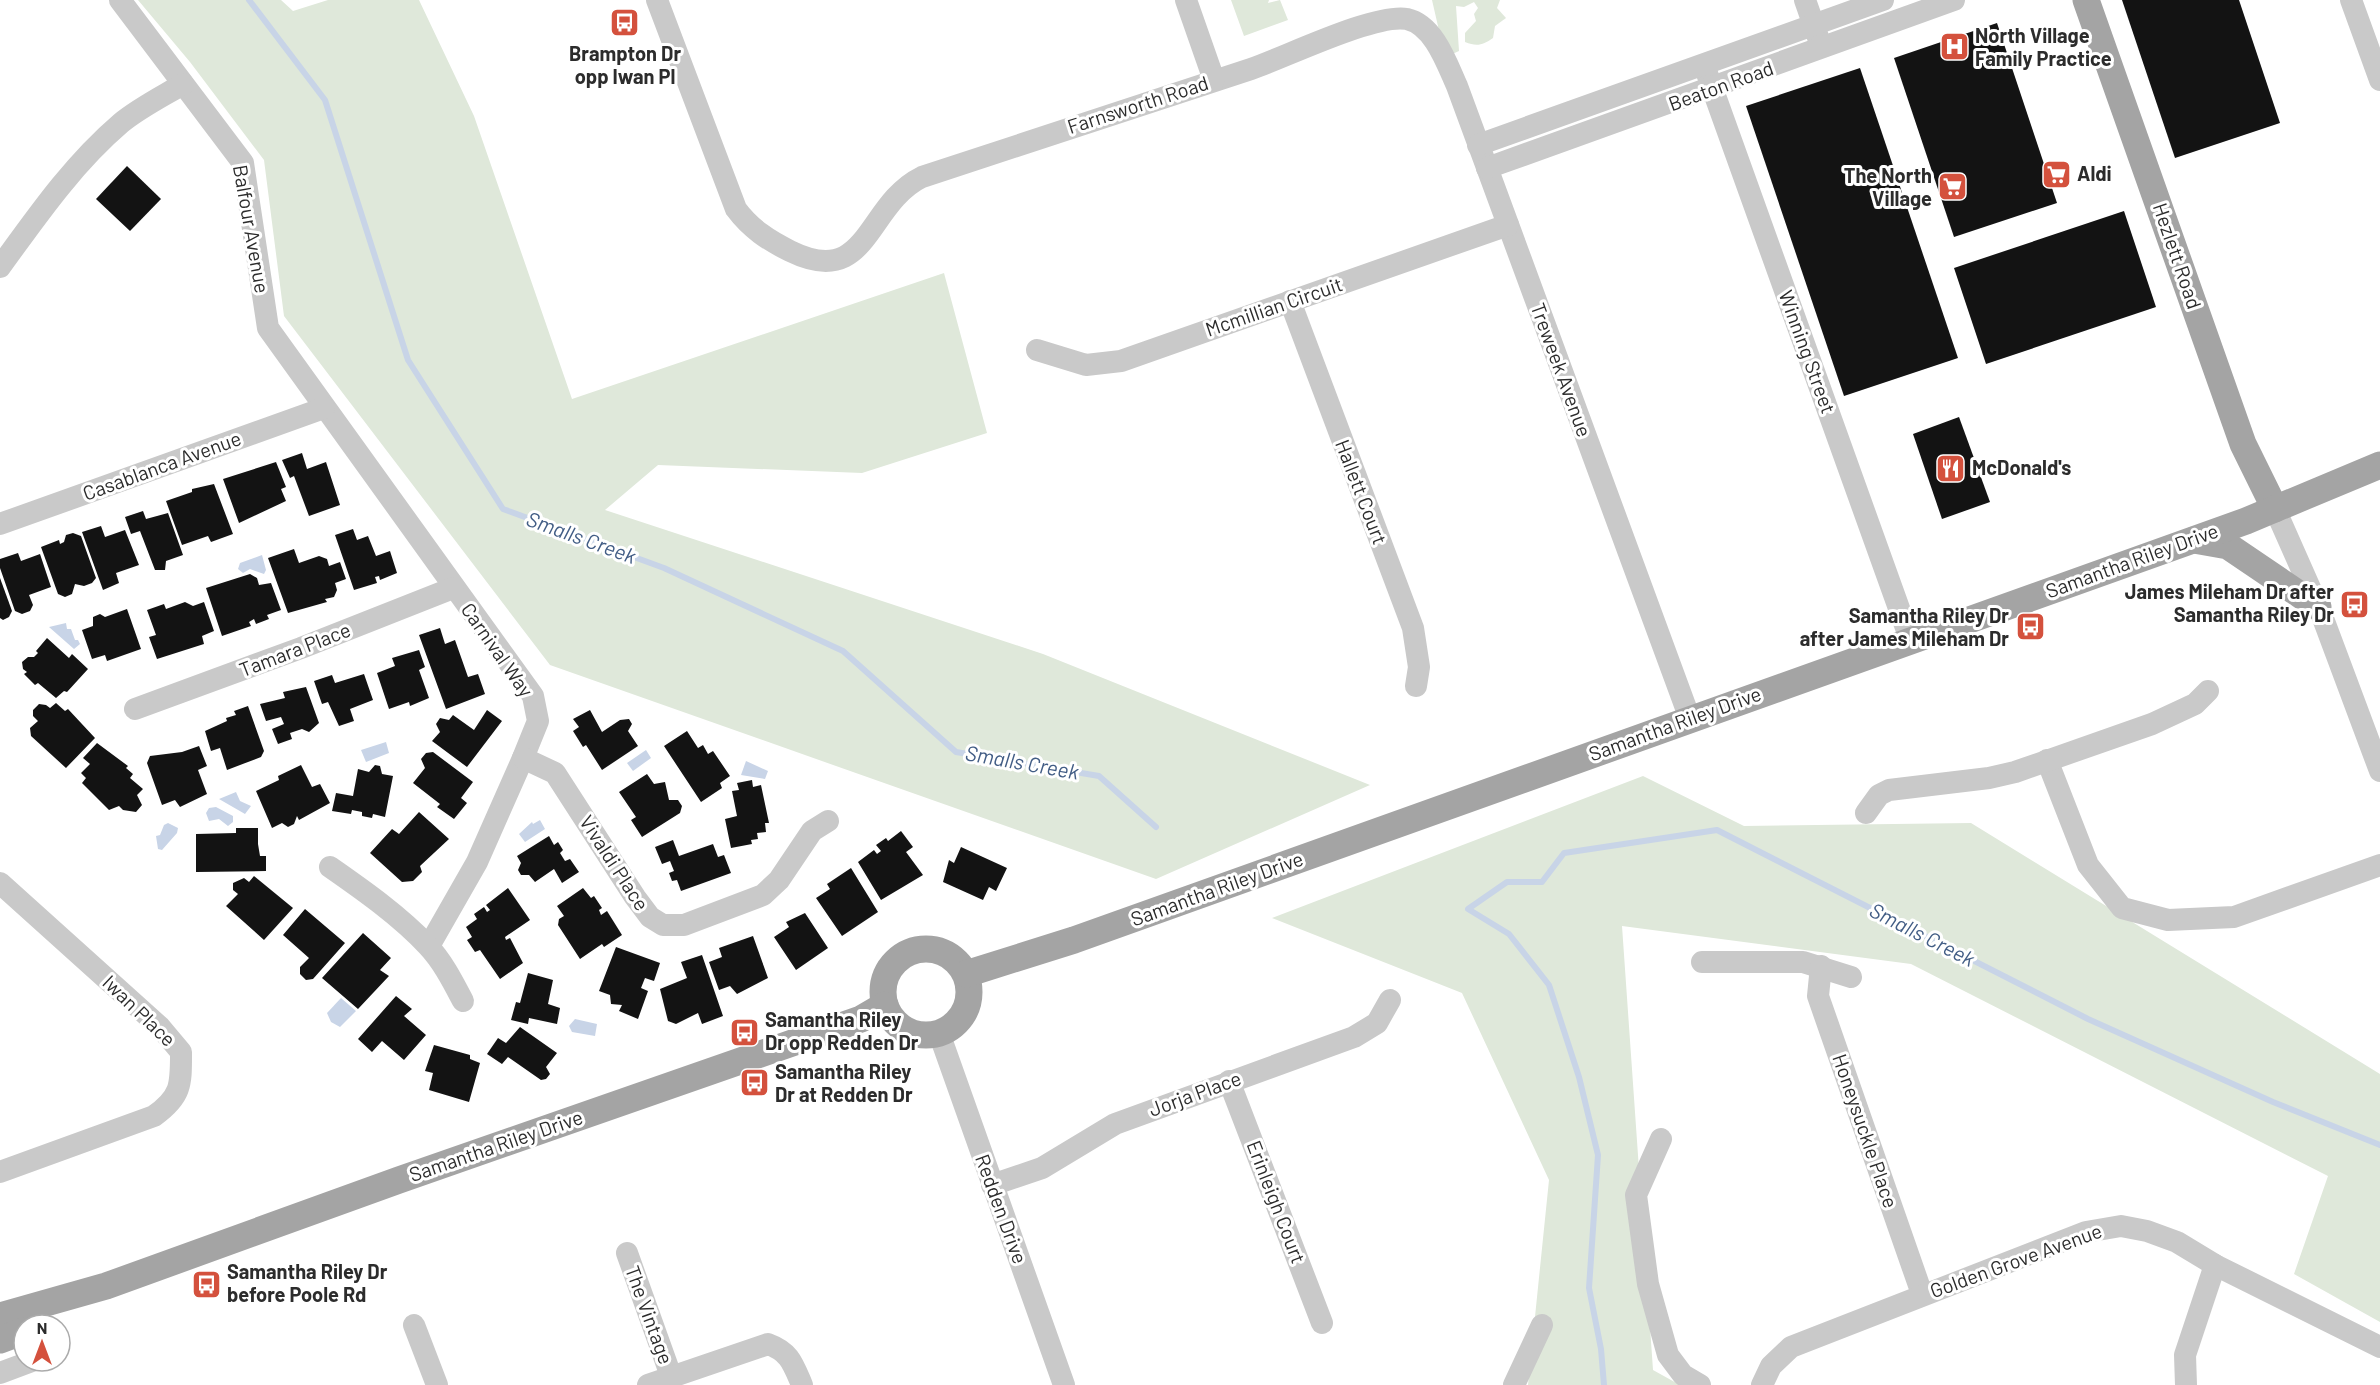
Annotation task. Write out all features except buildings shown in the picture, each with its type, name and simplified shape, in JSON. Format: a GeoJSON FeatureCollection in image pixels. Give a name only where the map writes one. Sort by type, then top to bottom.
{"type":"FeatureCollection","features":[{"type":"Feature","properties":{"kind":"main road","name":"Hezlett Road"},"geometry":{"type":"LineString","coordinates":[[2086,0],[2236,424],[2275,509]]}},
{"type":"Feature","properties":{"kind":"main road","name":"Samantha Riley Drive"},"geometry":{"type":"LineString","coordinates":[[966,974],[1074,940],[2192,540],[2275,509],[2380,465]]}},
{"type":"Feature","properties":{"kind":"main road"},"geometry":{"type":"LineString","coordinates":[[2192,540],[2228,546],[2318,607]]}},
{"type":"Feature","properties":{"kind":"main road"},"geometry":{"type":"LineString","coordinates":[[937,950],[954,959],[966,974],[969,985],[967,1007],[953,1025],[939,1033],[920,1034],[908,1031],[898,1024],[885,1005],[883,992],[888,973],[899,958],[911,951],[937,950]]}},
{"type":"Feature","properties":{"kind":"main road","name":"Samantha Riley Drive"},"geometry":{"type":"LineString","coordinates":[[0,1316],[106,1286],[399,1180],[850,1023],[885,1005]]}},
{"type":"Feature","properties":{"kind":"main road","name":"Samantha Riley Drive"},"geometry":{"type":"LineString","coordinates":[[56,1313],[106,1286]]}},
{"type":"Feature","properties":{"kind":"street","name":"Balfour Avenue"},"geometry":{"type":"LineString","coordinates":[[120,0],[243,163],[268,328],[324,408]]}},
{"type":"Feature","properties":{"kind":"street","name":"Farnsworth Road"},"geometry":{"type":"LineString","coordinates":[[657,0],[727,191],[744,220],[757,232],[807,259],[820,262],[839,261],[850,255],[898,192],[922,177],[1214,80],[1381,20],[1409,20],[1422,27]]}},
{"type":"Feature","properties":{"kind":"street"},"geometry":{"type":"LineString","coordinates":[[1186,0],[1214,80]]}},
{"type":"Feature","properties":{"kind":"street"},"geometry":{"type":"LineString","coordinates":[[1805,0],[1822,50]]}},
{"type":"Feature","properties":{"kind":"street","name":"Beaton Road"},"geometry":{"type":"LineString","coordinates":[[1478,145],[1883,0]]}},
{"type":"Feature","properties":{"kind":"street"},"geometry":{"type":"LineString","coordinates":[[2351,0],[2380,80]]}},
{"type":"Feature","properties":{"kind":"street","name":"Beaton Road"},"geometry":{"type":"LineString","coordinates":[[1486,168],[1822,50],[1947,1]]}},
{"type":"Feature","properties":{"kind":"street","name":"Treweek Avenue"},"geometry":{"type":"LineString","coordinates":[[1422,27],[1443,56],[1457,86],[1689,720]]}},
{"type":"Feature","properties":{"kind":"street","name":"Winning Street"},"geometry":{"type":"LineString","coordinates":[[1704,65],[1910,639]]}},
{"type":"Feature","properties":{"kind":"street"},"geometry":{"type":"LineString","coordinates":[[0,267],[57,189],[88,154],[122,122],[183,84]]}},
{"type":"Feature","properties":{"kind":"street","name":"Mcmillian Circuit"},"geometry":{"type":"LineString","coordinates":[[1037,350],[1086,365],[1121,361],[1508,225]]}},
{"type":"Feature","properties":{"kind":"street","name":"Hallett Court"},"geometry":{"type":"LineString","coordinates":[[1290,301],[1413,628],[1419,667],[1416,686]]}},
{"type":"Feature","properties":{"kind":"street","name":"Casablanca Avenue"},"geometry":{"type":"LineString","coordinates":[[0,524],[324,408]]}},
{"type":"Feature","properties":{"kind":"street","name":"Carnival Way"},"geometry":{"type":"LineString","coordinates":[[324,408],[533,696],[538,721],[524,758],[477,862],[429,946]]}},
{"type":"Feature","properties":{"kind":"street"},"geometry":{"type":"LineString","coordinates":[[2275,509],[2318,607],[2380,771]]}},
{"type":"Feature","properties":{"kind":"street","name":"Tamara Place"},"geometry":{"type":"LineString","coordinates":[[135,709],[301,648],[453,588]]}},
{"type":"Feature","properties":{"kind":"street"},"geometry":{"type":"LineString","coordinates":[[1866,813],[1879,795],[1889,790],[1989,778],[2047,760],[2152,724],[2195,704],[2208,691]]}},
{"type":"Feature","properties":{"kind":"street","name":"Vivaldi Place"},"geometry":{"type":"LineString","coordinates":[[524,758],[555,773],[635,897],[650,917],[663,925],[684,925],[763,895],[779,880],[813,831],[828,821]]}},
{"type":"Feature","properties":{"kind":"street"},"geometry":{"type":"LineString","coordinates":[[2047,760],[2088,865],[2122,908],[2168,920],[2234,917],[2380,865]]}},
{"type":"Feature","properties":{"kind":"street"},"geometry":{"type":"LineString","coordinates":[[330,867],[357,885],[429,946],[445,968],[463,1001]]}},
{"type":"Feature","properties":{"kind":"street","name":"Iwan Place"},"geometry":{"type":"LineString","coordinates":[[0,883],[160,1027],[181,1052],[181,1081],[172,1103],[154,1116],[0,1172]]}},
{"type":"Feature","properties":{"kind":"street"},"geometry":{"type":"LineString","coordinates":[[1702,962],[1793,962],[1821,966],[1851,977]]}},
{"type":"Feature","properties":{"kind":"street","name":"Honeysuckle Place"},"geometry":{"type":"LineString","coordinates":[[1821,966],[1818,996],[1922,1294]]}},
{"type":"Feature","properties":{"kind":"street","name":"Jorja Place"},"geometry":{"type":"LineString","coordinates":[[992,1185],[1042,1168],[1114,1124],[1354,1037],[1377,1023],[1390,1000]]}},
{"type":"Feature","properties":{"kind":"street","name":"Redden Drive"},"geometry":{"type":"LineString","coordinates":[[939,1033],[1064,1385]]}},
{"type":"Feature","properties":{"kind":"street","name":"Erinleigh Court"},"geometry":{"type":"LineString","coordinates":[[1230,1081],[1322,1323]]}},
{"type":"Feature","properties":{"kind":"street"},"geometry":{"type":"LineString","coordinates":[[1661,1139],[1636,1196],[1648,1284],[1668,1355],[1683,1375],[1700,1385]]}},
{"type":"Feature","properties":{"kind":"street","name":"Golden Grove Avenue"},"geometry":{"type":"LineString","coordinates":[[1762,1385],[1771,1366],[1791,1347],[1922,1294],[2086,1232],[2121,1226],[2147,1231],[2177,1242],[2215,1264],[2380,1347]]}},
{"type":"Feature","properties":{"kind":"street","name":"The Vintage"},"geometry":{"type":"LineString","coordinates":[[627,1253],[671,1377]]}},
{"type":"Feature","properties":{"kind":"street"},"geometry":{"type":"LineString","coordinates":[[2186,1385],[2184,1355],[2215,1264]]}},
{"type":"Feature","properties":{"kind":"street"},"geometry":{"type":"LineString","coordinates":[[414,1325],[437,1385]]}},
{"type":"Feature","properties":{"kind":"street"},"geometry":{"type":"LineString","coordinates":[[1514,1385],[1542,1325]]}},
{"type":"Feature","properties":{"kind":"street"},"geometry":{"type":"LineString","coordinates":[[648,1385],[768,1344],[783,1349],[802,1385]]}},
{"type":"Feature","properties":{"kind":"shaded area"},"geometry":{"type":"Polygon","coordinates":[[[138,0],[281,0],[293,11],[328,0],[419,0],[474,116],[572,399],[944,273],[987,433],[862,473],[658,465],[605,510],[1043,654],[1370,785],[1156,879],[550,665],[284,316],[264,160],[190,62],[138,0]]]}},
{"type":"Feature","properties":{"kind":"shaded area"},"geometry":{"type":"Polygon","coordinates":[[[1231,0],[1269,0],[1268,3],[1280,0],[1288,20],[1244,36],[1231,0]]]}},
{"type":"Feature","properties":{"kind":"shaded area"},"geometry":{"type":"Polygon","coordinates":[[[1432,0],[1500,0],[1497,8],[1506,18],[1495,26],[1493,38],[1476,45],[1465,42],[1465,33],[1476,21],[1474,14],[1478,8],[1474,2],[1464,7],[1456,6],[1459,51],[1448,56],[1443,48],[1432,0]]]}},
{"type":"Feature","properties":{"kind":"shaded area"},"geometry":{"type":"Polygon","coordinates":[[[1643,776],[1744,826],[1971,823],[2380,1074],[2380,1322],[2294,1274],[2328,1176],[1911,964],[1622,926],[1653,1370],[1680,1385],[1528,1385],[1549,1180],[1462,993],[1272,918],[1643,776]]]}},
{"type":"Feature","properties":{"kind":"water"},"geometry":{"type":"Polygon","coordinates":[[[262,555],[266,570],[264,574],[250,569],[243,573],[238,569],[240,563],[262,555]]]}},
{"type":"Feature","properties":{"kind":"water"},"geometry":{"type":"Polygon","coordinates":[[[66,623],[67,629],[71,629],[75,640],[78,640],[80,644],[74,649],[49,627],[66,623]]]}},
{"type":"Feature","properties":{"kind":"water"},"geometry":{"type":"Polygon","coordinates":[[[386,742],[389,753],[366,762],[361,750],[386,742]]]}},
{"type":"Feature","properties":{"kind":"water"},"geometry":{"type":"Polygon","coordinates":[[[646,750],[651,758],[633,771],[627,763],[646,750]]]}},
{"type":"Feature","properties":{"kind":"water"},"geometry":{"type":"Polygon","coordinates":[[[746,761],[768,771],[765,779],[741,775],[746,761]]]}},
{"type":"Feature","properties":{"kind":"water"},"geometry":{"type":"Polygon","coordinates":[[[236,792],[240,801],[251,806],[245,814],[219,799],[236,792]]]}},
{"type":"Feature","properties":{"kind":"water"},"geometry":{"type":"Polygon","coordinates":[[[216,807],[233,816],[233,822],[228,826],[219,819],[209,821],[206,813],[209,808],[216,807]]]}},
{"type":"Feature","properties":{"kind":"water"},"geometry":{"type":"Polygon","coordinates":[[[540,820],[545,829],[525,842],[519,834],[532,822],[533,824],[540,820]]]}},
{"type":"Feature","properties":{"kind":"water"},"geometry":{"type":"Polygon","coordinates":[[[168,823],[178,828],[177,833],[162,850],[158,849],[156,836],[160,835],[164,825],[168,823]]]}},
{"type":"Feature","properties":{"kind":"water"},"geometry":{"type":"Polygon","coordinates":[[[341,998],[356,1011],[340,1027],[331,1022],[327,1013],[341,998]]]}},
{"type":"Feature","properties":{"kind":"water"},"geometry":{"type":"Polygon","coordinates":[[[575,1019],[597,1024],[595,1036],[572,1032],[569,1026],[575,1019]]]}},
{"type":"Feature","properties":{"kind":"waterway","name":"Smalls Creek"},"geometry":{"type":"LineString","coordinates":[[249,0],[325,100],[408,360],[503,509],[664,568],[843,651],[956,752],[1099,776],[1156,827]]}},
{"type":"Feature","properties":{"kind":"waterway","name":"Smalls Creek"},"geometry":{"type":"LineString","coordinates":[[1604,1385],[1601,1349],[1589,1288],[1598,1155],[1579,1077],[1549,985],[1509,934],[1468,909],[1507,882],[1542,882],[1564,853],[1717,830],[2088,1019],[2273,1102],[2380,1145]]}},
{"type":"Feature","properties":{"kind":"place","name":"Brampton Dr opp Iwan Pl"},"geometry":{"type":"Point","coordinates":[625,23]}},
{"type":"Feature","properties":{"kind":"place","name":"North Village Family Practice"},"geometry":{"type":"Point","coordinates":[1954,47]}},
{"type":"Feature","properties":{"kind":"place","name":"Aldi"},"geometry":{"type":"Point","coordinates":[2056,174]}},
{"type":"Feature","properties":{"kind":"place","name":"The North Village"},"geometry":{"type":"Point","coordinates":[1953,187]}},
{"type":"Feature","properties":{"kind":"place","name":"McDonald's"},"geometry":{"type":"Point","coordinates":[1951,468]}},
{"type":"Feature","properties":{"kind":"place","name":"James Mileham Dr after Samantha Riley Dr"},"geometry":{"type":"Point","coordinates":[2355,604]}},
{"type":"Feature","properties":{"kind":"place","name":"Samantha Riley Dr after James Mileham Dr"},"geometry":{"type":"Point","coordinates":[2030,627]}},
{"type":"Feature","properties":{"kind":"place","name":"Samantha Riley Dr opp Redden Dr"},"geometry":{"type":"Point","coordinates":[744,1032]}},
{"type":"Feature","properties":{"kind":"place","name":"Samantha Riley Dr at Redden Dr"},"geometry":{"type":"Point","coordinates":[754,1083]}},
{"type":"Feature","properties":{"kind":"place","name":"Samantha Riley Dr before Poole Rd"},"geometry":{"type":"Point","coordinates":[206,1284]}}]}
